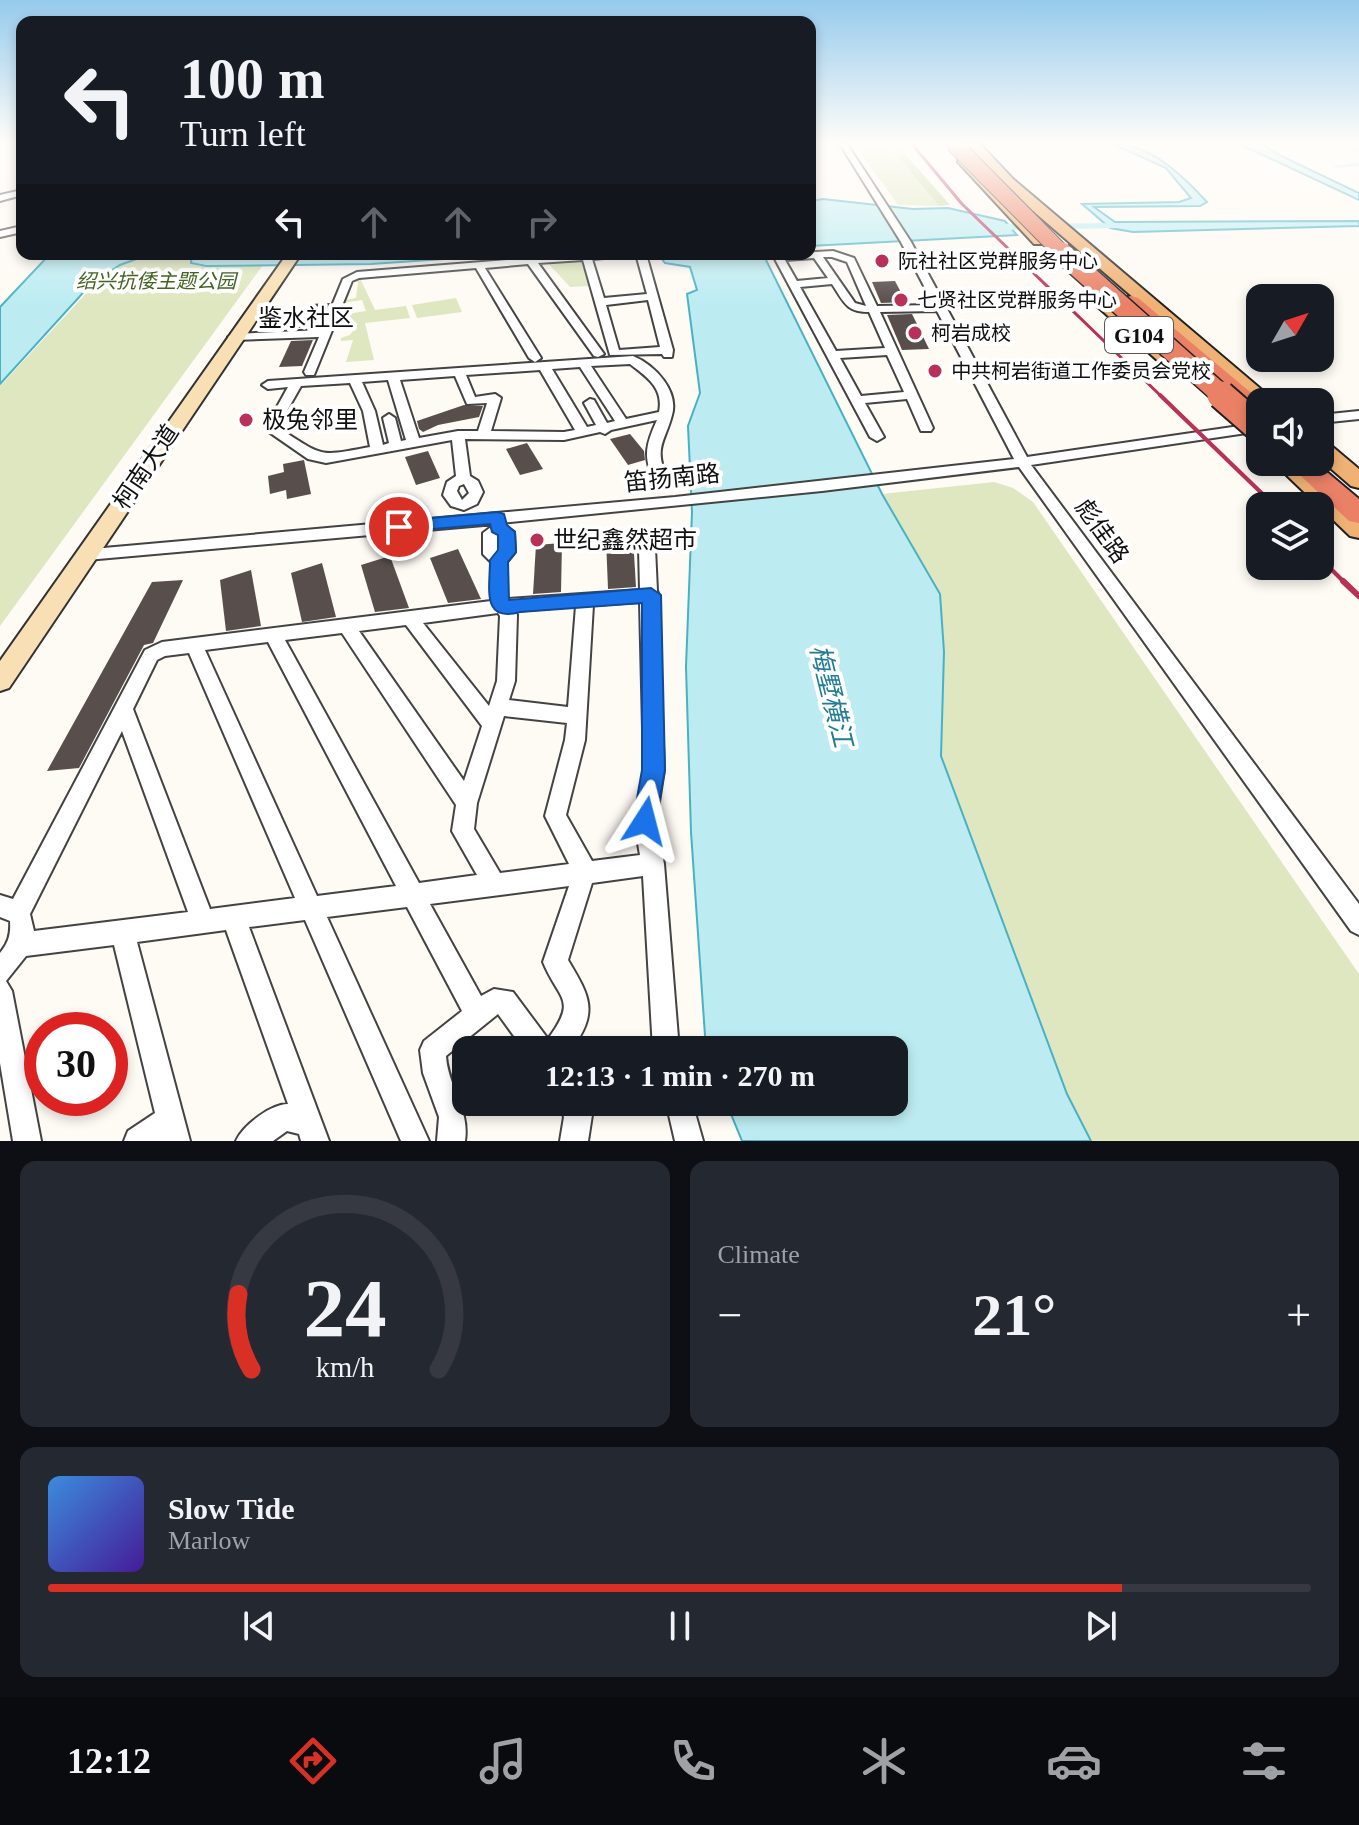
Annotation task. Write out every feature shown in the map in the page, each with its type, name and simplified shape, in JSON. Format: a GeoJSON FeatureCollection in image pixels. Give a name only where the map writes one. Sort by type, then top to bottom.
{"type":"FeatureCollection","features":[{"type":"Feature","properties":{"kind":"highway"},"geometry":{"type":"LineString","coordinates":[[1004,197],[1039,233],[1246,417]]}},
{"type":"Feature","properties":{"kind":"highway"},"geometry":{"type":"LineString","coordinates":[[1017,197],[1246,417]]}},
{"type":"Feature","properties":{"kind":"highway"},"geometry":{"type":"LineString","coordinates":[[1334,475],[1359,497]]}},
{"type":"Feature","properties":{"kind":"highway"},"geometry":{"type":"LineString","coordinates":[[1315,476],[1359,514]]}},
{"type":"Feature","properties":{"kind":"main road","name":"G104"},"geometry":{"type":"LineString","coordinates":[[998,197],[1126,324],[1246,418]]}},
{"type":"Feature","properties":{"kind":"main road","name":"G104"},"geometry":{"type":"LineString","coordinates":[[1026,197],[1250,388]]}},
{"type":"Feature","properties":{"kind":"main road","name":"柯南大道"},"geometry":{"type":"LineString","coordinates":[[0,681],[289,260]]}},
{"type":"Feature","properties":{"kind":"main road"},"geometry":{"type":"LineString","coordinates":[[1334,460],[1359,481]]}},
{"type":"Feature","properties":{"kind":"main road"},"geometry":{"type":"LineString","coordinates":[[1299,476],[1359,530]]}},
{"type":"Feature","properties":{"kind":"street","name":"彪佳路"},"geometry":{"type":"LineString","coordinates":[[880,197],[1023,463],[1359,923]]}},
{"type":"Feature","properties":{"kind":"street"},"geometry":{"type":"LineString","coordinates":[[816,254],[851,305],[938,308]]}},
{"type":"Feature","properties":{"kind":"street"},"geometry":{"type":"LineString","coordinates":[[816,254],[844,255],[851,260],[926,428]]}},
{"type":"Feature","properties":{"kind":"street"},"geometry":{"type":"LineString","coordinates":[[310,372],[348,279],[357,275],[545,260]]}},
{"type":"Feature","properties":{"kind":"street"},"geometry":{"type":"LineString","coordinates":[[588,260],[614,353]]}},
{"type":"Feature","properties":{"kind":"street"},"geometry":{"type":"LineString","coordinates":[[642,260],[667,352],[614,353],[310,372],[266,381],[297,383],[459,372],[536,359],[583,363],[633,360],[654,373],[669,398],[667,414],[651,451],[652,465],[659,476]]}},
{"type":"Feature","properties":{"kind":"street"},"geometry":{"type":"LineString","coordinates":[[781,260],[877,437]]}},
{"type":"Feature","properties":{"kind":"street"},"geometry":{"type":"LineString","coordinates":[[531,261],[598,354]]}},
{"type":"Feature","properties":{"kind":"street"},"geometry":{"type":"LineString","coordinates":[[479,265],[584,433]]}},
{"type":"Feature","properties":{"kind":"street"},"geometry":{"type":"LineString","coordinates":[[794,284],[835,281]]}},
{"type":"Feature","properties":{"kind":"street"},"geometry":{"type":"LineString","coordinates":[[599,302],[651,297]]}},
{"type":"Feature","properties":{"kind":"street"},"geometry":{"type":"LineString","coordinates":[[237,333],[327,329]]}},
{"type":"Feature","properties":{"kind":"street"},"geometry":{"type":"LineString","coordinates":[[536,359],[547,347]]}},
{"type":"Feature","properties":{"kind":"street"},"geometry":{"type":"LineString","coordinates":[[833,355],[890,351]]}},
{"type":"Feature","properties":{"kind":"street"},"geometry":{"type":"LineString","coordinates":[[583,363],[624,425]]}},
{"type":"Feature","properties":{"kind":"street"},"geometry":{"type":"LineString","coordinates":[[459,372],[471,401],[495,398],[483,435]]}},
{"type":"Feature","properties":{"kind":"street"},"geometry":{"type":"LineString","coordinates":[[393,377],[414,443]]}},
{"type":"Feature","properties":{"kind":"street"},"geometry":{"type":"LineString","coordinates":[[354,379],[369,411],[377,450]]}},
{"type":"Feature","properties":{"kind":"street"},"geometry":{"type":"LineString","coordinates":[[297,383],[274,423],[283,439],[313,456],[326,459],[458,435],[538,438],[584,433],[667,414]]}},
{"type":"Feature","properties":{"kind":"street"},"geometry":{"type":"LineString","coordinates":[[857,400],[911,395]]}},
{"type":"Feature","properties":{"kind":"street"},"geometry":{"type":"LineString","coordinates":[[590,403],[605,430]]}},
{"type":"Feature","properties":{"kind":"street"},"geometry":{"type":"LineString","coordinates":[[1334,418],[1359,415]]}},
{"type":"Feature","properties":{"kind":"street"},"geometry":{"type":"LineString","coordinates":[[389,418],[396,446]]}},
{"type":"Feature","properties":{"kind":"street","name":"笛扬南路"},"geometry":{"type":"LineString","coordinates":[[87,554],[462,514],[498,523],[1023,463],[1246,429]]}},
{"type":"Feature","properties":{"kind":"street"},"geometry":{"type":"LineString","coordinates":[[458,435],[463,478],[474,482],[475,500],[462,514]]}},
{"type":"Feature","properties":{"kind":"street"},"geometry":{"type":"LineString","coordinates":[[493,882],[463,831],[467,803],[506,681],[509,615],[499,603],[499,560],[491,554],[491,533],[498,523]]}},
{"type":"Feature","properties":{"kind":"street"},"geometry":{"type":"LineString","coordinates":[[647,548],[651,595],[654,770],[645,821],[653,864],[665,1036]]}},
{"type":"Feature","properties":{"kind":"street"},"geometry":{"type":"LineString","coordinates":[[0,972],[20,945],[23,932],[9,909],[151,655],[162,649],[346,626],[651,595]]}},
{"type":"Feature","properties":{"kind":"street"},"geometry":{"type":"LineString","coordinates":[[566,1036],[579,1019],[579,1003],[555,962],[585,871],[555,816],[575,740],[585,600]]}},
{"type":"Feature","properties":{"kind":"street"},"geometry":{"type":"LineString","coordinates":[[411,619],[495,716],[577,716]]}},
{"type":"Feature","properties":{"kind":"street"},"geometry":{"type":"LineString","coordinates":[[346,626],[467,803]]}},
{"type":"Feature","properties":{"kind":"street"},"geometry":{"type":"LineString","coordinates":[[273,635],[477,1013]]}},
{"type":"Feature","properties":{"kind":"street"},"geometry":{"type":"LineString","coordinates":[[194,645],[313,906],[415,1141]]}},
{"type":"Feature","properties":{"kind":"street"},"geometry":{"type":"LineString","coordinates":[[123,708],[203,920]]}},
{"type":"Feature","properties":{"kind":"street"},"geometry":{"type":"LineString","coordinates":[[20,945],[414,892],[653,864]]}},
{"type":"Feature","properties":{"kind":"street"},"geometry":{"type":"LineString","coordinates":[[233,916],[312,1132]]}},
{"type":"Feature","properties":{"kind":"street"},"geometry":{"type":"LineString","coordinates":[[122,931],[173,1130],[138,1141]]}},
{"type":"Feature","properties":{"kind":"street"},"geometry":{"type":"LineString","coordinates":[[0,991],[27,1141]]}},
{"type":"Feature","properties":{"kind":"street"},"geometry":{"type":"LineString","coordinates":[[451,1141],[454,1115],[432,1064],[433,1050],[494,1001],[504,1001],[530,1036]]}},
{"type":"Feature","properties":{"kind":"street"},"geometry":{"type":"LineString","coordinates":[[574,1141],[578,1116]]}},
{"type":"Feature","properties":{"kind":"street"},"geometry":{"type":"LineString","coordinates":[[683,1116],[689,1141]]}},
{"type":"Feature","properties":{"kind":"street"},"geometry":{"type":"LineString","coordinates":[[250,1141],[284,1117],[312,1132]]}},
{"type":"Feature","properties":{"kind":"green space"},"geometry":{"type":"Polygon","coordinates":[[[892,197],[931,197],[939,206],[898,205],[892,197]]]}},
{"type":"Feature","properties":{"kind":"green space"},"geometry":{"type":"Polygon","coordinates":[[[932,197],[943,197],[950,205],[939,206],[932,197]]]}},
{"type":"Feature","properties":{"kind":"green space","name":"绍兴抗倭主题公园"},"geometry":{"type":"Polygon","coordinates":[[[134,260],[194,260],[199,266],[263,265],[0,626],[0,386],[93,286],[120,265],[134,260]]]}},
{"type":"Feature","properties":{"kind":"green space"},"geometry":{"type":"Polygon","coordinates":[[[576,260],[585,263],[589,286],[570,287],[546,261],[576,260]]]}},
{"type":"Feature","properties":{"kind":"green space"},"geometry":{"type":"Polygon","coordinates":[[[360,278],[375,310],[406,306],[410,318],[365,323],[374,360],[346,362],[353,340],[341,341],[341,338],[350,335],[358,324],[338,318],[340,315],[366,311],[362,300],[343,303],[344,300],[356,298],[358,282],[352,282],[360,278]]]}},
{"type":"Feature","properties":{"kind":"green space"},"geometry":{"type":"Polygon","coordinates":[[[456,298],[462,312],[417,318],[412,305],[456,298]]]}},
{"type":"Feature","properties":{"kind":"green space"},"geometry":{"type":"Polygon","coordinates":[[[994,482],[1013,488],[1033,502],[1359,974],[1359,1141],[1091,1141],[1067,1094],[941,756],[944,652],[882,494],[994,482]]]}},
{"type":"Feature","properties":{"kind":"water"},"geometry":{"type":"Polygon","coordinates":[[[1202,197],[1207,202],[1200,206],[1094,207],[1115,222],[1359,221],[1359,226],[1133,232],[1110,228],[1082,204],[1179,202],[1202,197]]]}},
{"type":"Feature","properties":{"kind":"water"},"geometry":{"type":"Polygon","coordinates":[[[816,200],[913,209],[948,208],[1005,221],[1017,235],[816,246],[816,200]]]}},
{"type":"Feature","properties":{"kind":"water"},"geometry":{"type":"Polygon","coordinates":[[[44,260],[134,260],[91,284],[0,384],[0,307],[44,260]]]}},
{"type":"Feature","properties":{"kind":"water"},"geometry":{"type":"Polygon","coordinates":[[[191,260],[430,260],[371,264],[206,266],[191,263],[191,260]]]}},
{"type":"Feature","properties":{"kind":"water","name":"梅墅横江"},"geometry":{"type":"Polygon","coordinates":[[[663,260],[766,260],[882,494],[940,594],[944,652],[941,756],[1067,1094],[1091,1141],[742,1141],[732,1116],[908,1116],[908,1036],[705,1036],[691,832],[686,667],[692,512],[688,426],[700,393],[687,294],[697,290],[690,267],[663,260]]]}},
{"type":"Feature","properties":{"kind":"building"},"geometry":{"type":"Polygon","coordinates":[[[895,281],[906,302],[881,303],[872,282],[895,281]]]}},
{"type":"Feature","properties":{"kind":"building"},"geometry":{"type":"Polygon","coordinates":[[[330,303],[318,327],[298,328],[310,304],[330,303]]]}},
{"type":"Feature","properties":{"kind":"building"},"geometry":{"type":"Polygon","coordinates":[[[912,314],[929,349],[902,350],[887,315],[912,314]]]}},
{"type":"Feature","properties":{"kind":"building"},"geometry":{"type":"Polygon","coordinates":[[[313,340],[302,366],[279,367],[291,341],[313,340]]]}},
{"type":"Feature","properties":{"kind":"building"},"geometry":{"type":"Polygon","coordinates":[[[464,405],[483,406],[479,417],[438,425],[423,432],[419,429],[417,421],[464,405]]]}},
{"type":"Feature","properties":{"kind":"building"},"geometry":{"type":"Polygon","coordinates":[[[630,434],[644,451],[645,460],[628,465],[610,439],[630,434]]]}},
{"type":"Feature","properties":{"kind":"building"},"geometry":{"type":"Polygon","coordinates":[[[527,443],[543,469],[520,475],[506,449],[527,443]]]}},
{"type":"Feature","properties":{"kind":"building"},"geometry":{"type":"Polygon","coordinates":[[[428,451],[440,478],[416,485],[405,457],[428,451]]]}},
{"type":"Feature","properties":{"kind":"building"},"geometry":{"type":"Polygon","coordinates":[[[304,460],[311,494],[287,499],[286,490],[270,494],[268,476],[284,472],[283,464],[304,460]]]}},
{"type":"Feature","properties":{"kind":"building"},"geometry":{"type":"Polygon","coordinates":[[[633,537],[636,587],[608,589],[606,539],[633,537]]]}},
{"type":"Feature","properties":{"kind":"building"},"geometry":{"type":"Polygon","coordinates":[[[562,543],[561,592],[533,594],[536,545],[562,543]]]}},
{"type":"Feature","properties":{"kind":"building"},"geometry":{"type":"Polygon","coordinates":[[[458,549],[481,599],[448,603],[430,558],[458,549]]]}},
{"type":"Feature","properties":{"kind":"building"},"geometry":{"type":"Polygon","coordinates":[[[390,556],[409,608],[375,612],[361,565],[390,556]]]}},
{"type":"Feature","properties":{"kind":"building"},"geometry":{"type":"Polygon","coordinates":[[[322,563],[336,617],[302,622],[291,573],[322,563]]]}},
{"type":"Feature","properties":{"kind":"building"},"geometry":{"type":"Polygon","coordinates":[[[251,570],[261,626],[226,631],[220,580],[251,570]]]}},
{"type":"Feature","properties":{"kind":"building"},"geometry":{"type":"Polygon","coordinates":[[[183,580],[153,643],[144,645],[79,768],[47,771],[152,582],[183,580]]]}},
{"type":"Feature","properties":{"kind":"waterway"},"geometry":{"type":"LineString","coordinates":[[1002,227],[1125,226]]}},
{"type":"Feature","properties":{"kind":"railway"},"geometry":{"type":"LineString","coordinates":[[956,197],[1162,397]]}},
{"type":"Feature","properties":{"kind":"railway"},"geometry":{"type":"LineString","coordinates":[[1160,395],[1260,492]]}},
{"type":"Feature","properties":{"kind":"railway"},"geometry":{"type":"LineString","coordinates":[[1334,572],[1343,581]]}},
{"type":"Feature","properties":{"kind":"railway"},"geometry":{"type":"LineString","coordinates":[[1343,581],[1359,596]]}},
{"type":"Feature","properties":{"kind":"place","name":"阮社社区党群服务中心"},"geometry":{"type":"Point","coordinates":[882,261]}},
{"type":"Feature","properties":{"kind":"place","name":"七贤社区党群服务中心"},"geometry":{"type":"Point","coordinates":[901,300]}},
{"type":"Feature","properties":{"kind":"place","name":"柯岩成校"},"geometry":{"type":"Point","coordinates":[915,333]}},
{"type":"Feature","properties":{"kind":"place","name":"中共柯岩街道工作委员会党校"},"geometry":{"type":"Point","coordinates":[935,371]}},
{"type":"Feature","properties":{"kind":"place","name":"极兔邻里"},"geometry":{"type":"Point","coordinates":[246,420]}},
{"type":"Feature","properties":{"kind":"place","name":"世纪鑫然超市"},"geometry":{"type":"Point","coordinates":[537,540]}},
{"type":"Feature","properties":{"kind":"district","name":"鉴水社区"},"geometry":{"type":"Point","coordinates":[306,318]}},
{"type":"Feature","properties":{"kind":"route"},"geometry":{"type":"LineString","coordinates":[[399,527],[498,518],[498,528],[506,532],[507,552],[499,560],[499,603],[504,609],[520,604],[651,595],[654,770],[645,821]]}}]}
